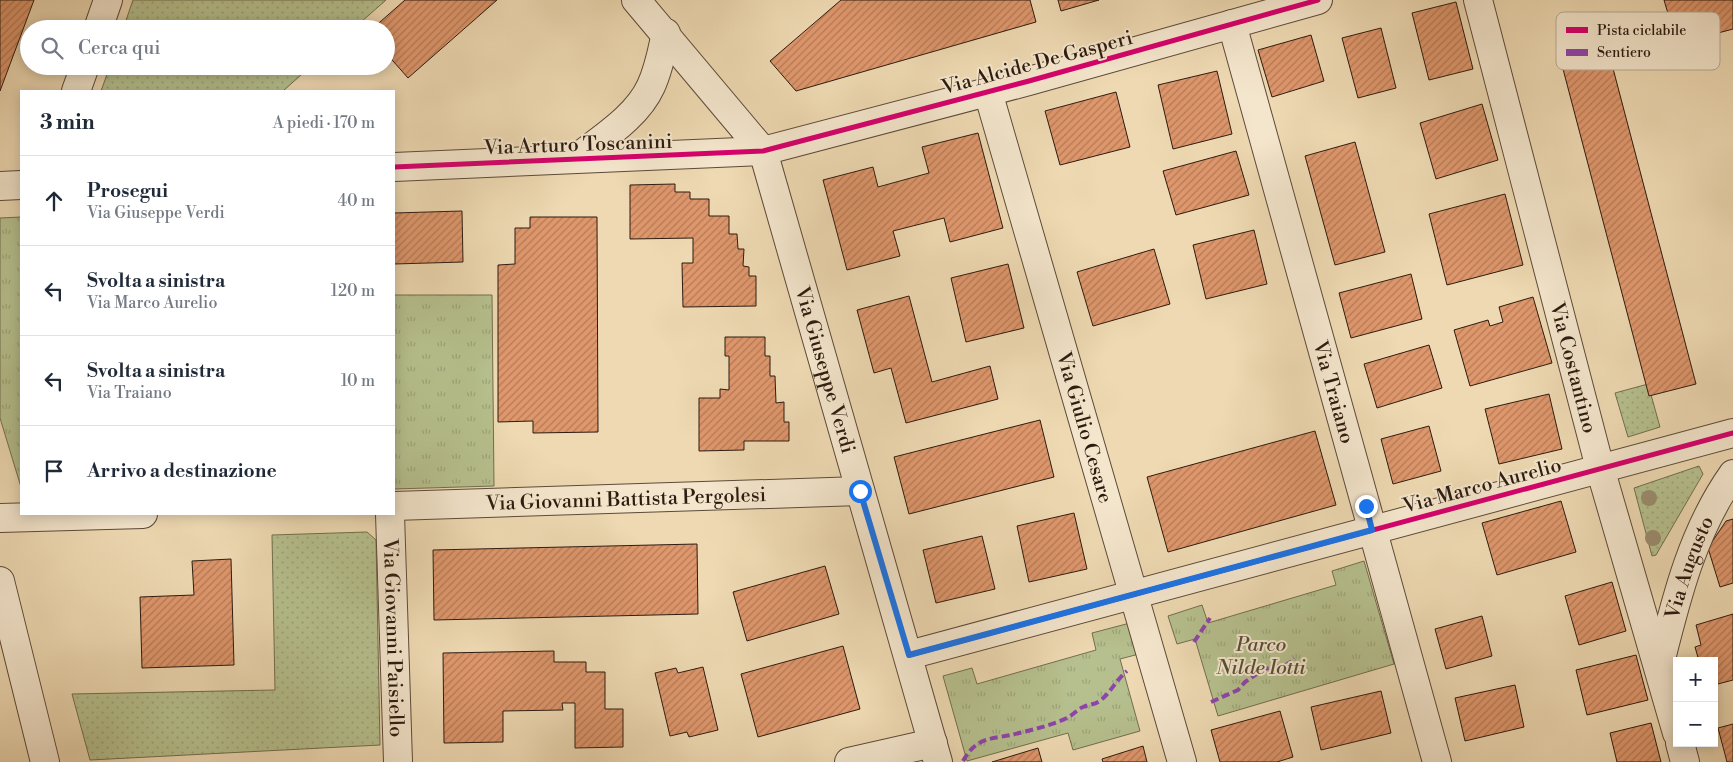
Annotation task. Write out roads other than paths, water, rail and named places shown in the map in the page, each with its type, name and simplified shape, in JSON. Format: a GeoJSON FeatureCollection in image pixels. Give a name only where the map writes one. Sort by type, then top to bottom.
{"type":"FeatureCollection","features":[{"type":"Feature","properties":{"kind":"street"},"geometry":{"type":"LineString","coordinates":[[101,20],[108,0]]}},
{"type":"Feature","properties":{"kind":"street"},"geometry":{"type":"LineString","coordinates":[[636,0],[666,33],[763,151]]}},
{"type":"Feature","properties":{"kind":"street","name":"Via Alcide De Gasperi"},"geometry":{"type":"LineString","coordinates":[[763,151],[988,92],[1318,0]]}},
{"type":"Feature","properties":{"kind":"street","name":"Via Costantino"},"geometry":{"type":"LineString","coordinates":[[1478,0],[1600,468],[1673,720]]}},
{"type":"Feature","properties":{"kind":"street","name":"Via Traiano"},"geometry":{"type":"LineString","coordinates":[[1232,24],[1437,762]]}},
{"type":"Feature","properties":{"kind":"street"},"geometry":{"type":"LineString","coordinates":[[577,158],[619,125],[642,100],[651,86],[658,67],[666,33]]}},
{"type":"Feature","properties":{"kind":"street"},"geometry":{"type":"LineString","coordinates":[[76,90],[82,75]]}},
{"type":"Feature","properties":{"kind":"street","name":"Via Giulio Cesare"},"geometry":{"type":"LineString","coordinates":[[988,92],[1182,762]]}},
{"type":"Feature","properties":{"kind":"street","name":"Via Arturo Toscanini"},"geometry":{"type":"LineString","coordinates":[[395,167],[763,151]]}},
{"type":"Feature","properties":{"kind":"street","name":"Via Giuseppe Verdi"},"geometry":{"type":"LineString","coordinates":[[763,151],[909,655],[935,752]]}},
{"type":"Feature","properties":{"kind":"street"},"geometry":{"type":"LineString","coordinates":[[0,186],[20,185]]}},
{"type":"Feature","properties":{"kind":"street"},"geometry":{"type":"LineString","coordinates":[[1600,468],[1733,433]]}},
{"type":"Feature","properties":{"kind":"street","name":"Via Marco Aurelio"},"geometry":{"type":"LineString","coordinates":[[909,655],[1600,468]]}},
{"type":"Feature","properties":{"kind":"street","name":"Via Augusto"},"geometry":{"type":"LineString","coordinates":[[1658,669],[1689,557],[1709,513],[1733,474]]}},
{"type":"Feature","properties":{"kind":"street","name":"Via Giovanni Battista Pergolesi"},"geometry":{"type":"LineString","coordinates":[[395,506],[860,491]]}},
{"type":"Feature","properties":{"kind":"street"},"geometry":{"type":"LineString","coordinates":[[0,518],[107,515]]}},
{"type":"Feature","properties":{"kind":"street","name":"Via Giovanni Paisiello"},"geometry":{"type":"LineString","coordinates":[[390,515],[398,762]]}},
{"type":"Feature","properties":{"kind":"street"},"geometry":{"type":"LineString","coordinates":[[0,581],[45,762]]}},
{"type":"Feature","properties":{"kind":"street"},"geometry":{"type":"LineString","coordinates":[[1681,747],[1685,762]]}},
{"type":"Feature","properties":{"kind":"street"},"geometry":{"type":"LineString","coordinates":[[849,762],[935,752]]}},
{"type":"Feature","properties":{"kind":"park label","name":"Parco Nilde Iotti"},"geometry":{"type":"Point","coordinates":[1261,656]}}]}
